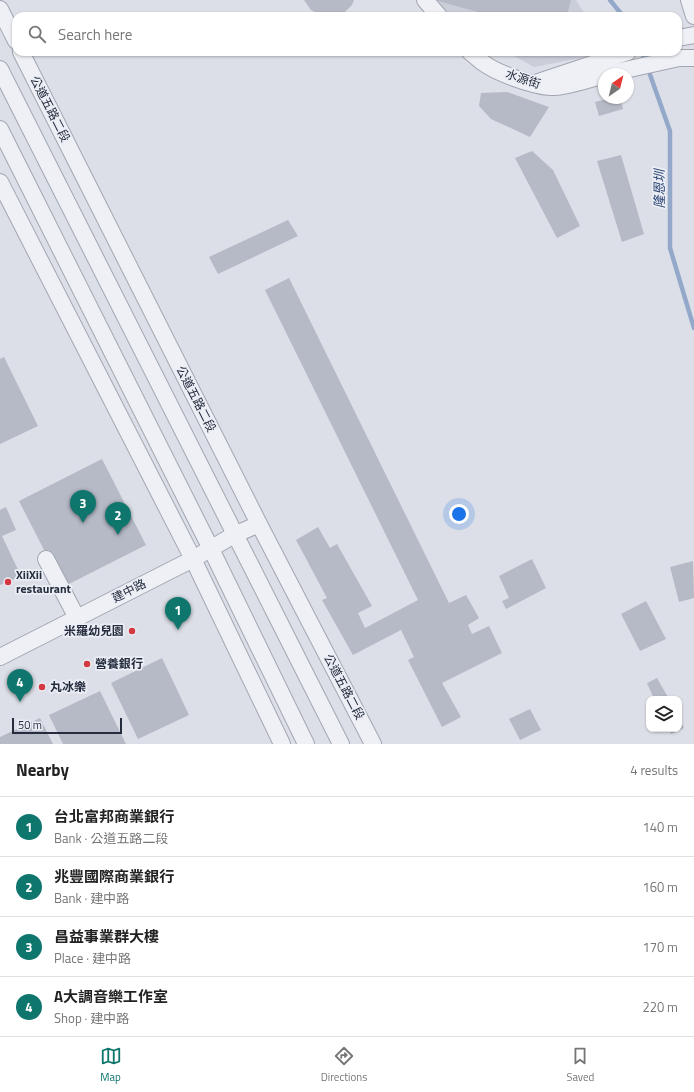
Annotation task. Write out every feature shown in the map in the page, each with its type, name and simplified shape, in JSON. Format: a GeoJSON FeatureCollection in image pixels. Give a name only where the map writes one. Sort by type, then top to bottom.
{"type":"FeatureCollection","features":[{"type":"Feature","properties":{"kind":"street"},"geometry":{"type":"LineString","coordinates":[[425,0],[436,12]]}},
{"type":"Feature","properties":{"kind":"street"},"geometry":{"type":"LineString","coordinates":[[689,0],[694,16]]}},
{"type":"Feature","properties":{"kind":"street"},"geometry":{"type":"LineString","coordinates":[[0,9],[12,33]]}},
{"type":"Feature","properties":{"kind":"street"},"geometry":{"type":"LineString","coordinates":[[682,37],[694,35]]}},
{"type":"Feature","properties":{"kind":"street","name":"公道五路二段"},"geometry":{"type":"LineString","coordinates":[[23,56],[258,524],[373,744]]}},
{"type":"Feature","properties":{"kind":"street","name":"水源街"},"geometry":{"type":"LineString","coordinates":[[474,56],[482,63],[500,72],[532,84],[552,88],[598,77]]}},
{"type":"Feature","properties":{"kind":"street"},"geometry":{"type":"LineString","coordinates":[[532,84],[614,56]]}},
{"type":"Feature","properties":{"kind":"street"},"geometry":{"type":"LineString","coordinates":[[634,68],[686,58]]}},
{"type":"Feature","properties":{"kind":"street"},"geometry":{"type":"LineString","coordinates":[[0,69],[340,744]]}},
{"type":"Feature","properties":{"kind":"street"},"geometry":{"type":"LineString","coordinates":[[0,129],[211,549],[306,744]]}},
{"type":"Feature","properties":{"kind":"street"},"geometry":{"type":"LineString","coordinates":[[0,182],[193,559],[282,744]]}},
{"type":"Feature","properties":{"kind":"street","name":"建中路"},"geometry":{"type":"LineString","coordinates":[[0,657],[193,559],[234,535],[258,524]]}},
{"type":"Feature","properties":{"kind":"street"},"geometry":{"type":"LineString","coordinates":[[46,559],[77,618]]}},
{"type":"Feature","properties":{"kind":"shaded area"},"geometry":{"type":"Polygon","coordinates":[[[436,0],[576,0],[584,12],[447,12],[436,0]]]}},
{"type":"Feature","properties":{"kind":"shaded area"},"geometry":{"type":"Polygon","coordinates":[[[514,56],[592,56],[534,67],[514,56]]]}},
{"type":"Feature","properties":{"kind":"building"},"geometry":{"type":"Polygon","coordinates":[[[304,0],[354,0],[352,5],[345,12],[315,12],[311,10],[304,0]]]}},
{"type":"Feature","properties":{"kind":"building"},"geometry":{"type":"Polygon","coordinates":[[[435,0],[571,0],[568,12],[478,12],[435,0]]]}},
{"type":"Feature","properties":{"kind":"building"},"geometry":{"type":"Polygon","coordinates":[[[507,92],[549,107],[530,137],[491,119],[479,106],[481,93],[507,92]]]}},
{"type":"Feature","properties":{"kind":"building"},"geometry":{"type":"Polygon","coordinates":[[[598,101],[598,104],[622,104],[623,109],[599,116],[595,102],[598,101]]]}},
{"type":"Feature","properties":{"kind":"building"},"geometry":{"type":"Polygon","coordinates":[[[532,151],[553,170],[580,226],[557,238],[515,158],[532,151]]]}},
{"type":"Feature","properties":{"kind":"building"},"geometry":{"type":"Polygon","coordinates":[[[621,155],[644,234],[622,242],[597,161],[621,155]]]}},
{"type":"Feature","properties":{"kind":"building"},"geometry":{"type":"Polygon","coordinates":[[[288,220],[298,236],[218,274],[209,257],[288,220]]]}},
{"type":"Feature","properties":{"kind":"building"},"geometry":{"type":"Polygon","coordinates":[[[289,278],[449,603],[466,595],[479,618],[468,625],[472,634],[489,626],[502,653],[442,683],[461,717],[442,727],[408,660],[414,657],[401,630],[353,655],[322,600],[327,598],[296,540],[318,527],[330,548],[337,544],[372,606],[358,613],[365,628],[418,600],[265,290],[289,278]]]}},
{"type":"Feature","properties":{"kind":"building"},"geometry":{"type":"Polygon","coordinates":[[[4,357],[38,426],[0,444],[0,359],[4,357]]]}},
{"type":"Feature","properties":{"kind":"building"},"geometry":{"type":"Polygon","coordinates":[[[102,459],[146,545],[63,587],[19,501],[102,459]]]}},
{"type":"Feature","properties":{"kind":"building"},"geometry":{"type":"Polygon","coordinates":[[[6,507],[16,530],[2,536],[21,576],[0,585],[0,510],[6,507]]]}},
{"type":"Feature","properties":{"kind":"building"},"geometry":{"type":"Polygon","coordinates":[[[532,559],[546,588],[506,609],[502,601],[509,598],[499,576],[532,559]]]}},
{"type":"Feature","properties":{"kind":"building"},"geometry":{"type":"Polygon","coordinates":[[[693,561],[694,598],[679,602],[670,567],[693,561]]]}},
{"type":"Feature","properties":{"kind":"building"},"geometry":{"type":"Polygon","coordinates":[[[646,601],[666,639],[640,651],[621,614],[646,601]]]}},
{"type":"Feature","properties":{"kind":"building"},"geometry":{"type":"Polygon","coordinates":[[[162,658],[189,715],[138,739],[111,683],[162,658]]]}},
{"type":"Feature","properties":{"kind":"building"},"geometry":{"type":"Polygon","coordinates":[[[657,678],[667,696],[653,696],[647,683],[657,678]]]}},
{"type":"Feature","properties":{"kind":"building"},"geometry":{"type":"Polygon","coordinates":[[[100,691],[126,744],[63,744],[49,715],[100,691]]]}},
{"type":"Feature","properties":{"kind":"building"},"geometry":{"type":"Polygon","coordinates":[[[530,709],[541,730],[520,740],[509,719],[530,709]]]}},
{"type":"Feature","properties":{"kind":"building"},"geometry":{"type":"Polygon","coordinates":[[[40,718],[53,744],[0,744],[0,737],[40,718]]]}},
{"type":"Feature","properties":{"kind":"waterway","name":"隆恩圳"},"geometry":{"type":"LineString","coordinates":[[610,0],[620,12]]}},
{"type":"Feature","properties":{"kind":"waterway","name":"隆恩圳"},"geometry":{"type":"LineString","coordinates":[[643,56],[670,131],[670,248],[694,328]]}},
{"type":"Feature","properties":{"kind":"place","name":"昌益事業群大樓"},"geometry":{"type":"Point","coordinates":[83,523]}},
{"type":"Feature","properties":{"kind":"place","name":"兆豐國際商業銀行"},"geometry":{"type":"Point","coordinates":[118,535]}},
{"type":"Feature","properties":{"kind":"place","name":"XiiXii restaurant"},"geometry":{"type":"Point","coordinates":[8,582]}},
{"type":"Feature","properties":{"kind":"place","name":"台北富邦商業銀行"},"geometry":{"type":"Point","coordinates":[178,630]}},
{"type":"Feature","properties":{"kind":"place","name":"米羅幼兒園"},"geometry":{"type":"Point","coordinates":[132,631]}},
{"type":"Feature","properties":{"kind":"place","name":"營養銀行"},"geometry":{"type":"Point","coordinates":[87,664]}},
{"type":"Feature","properties":{"kind":"place","name":"丸冰樂"},"geometry":{"type":"Point","coordinates":[42,687]}},
{"type":"Feature","properties":{"kind":"place","name":"A大調音樂工作室"},"geometry":{"type":"Point","coordinates":[20,702]}}]}
